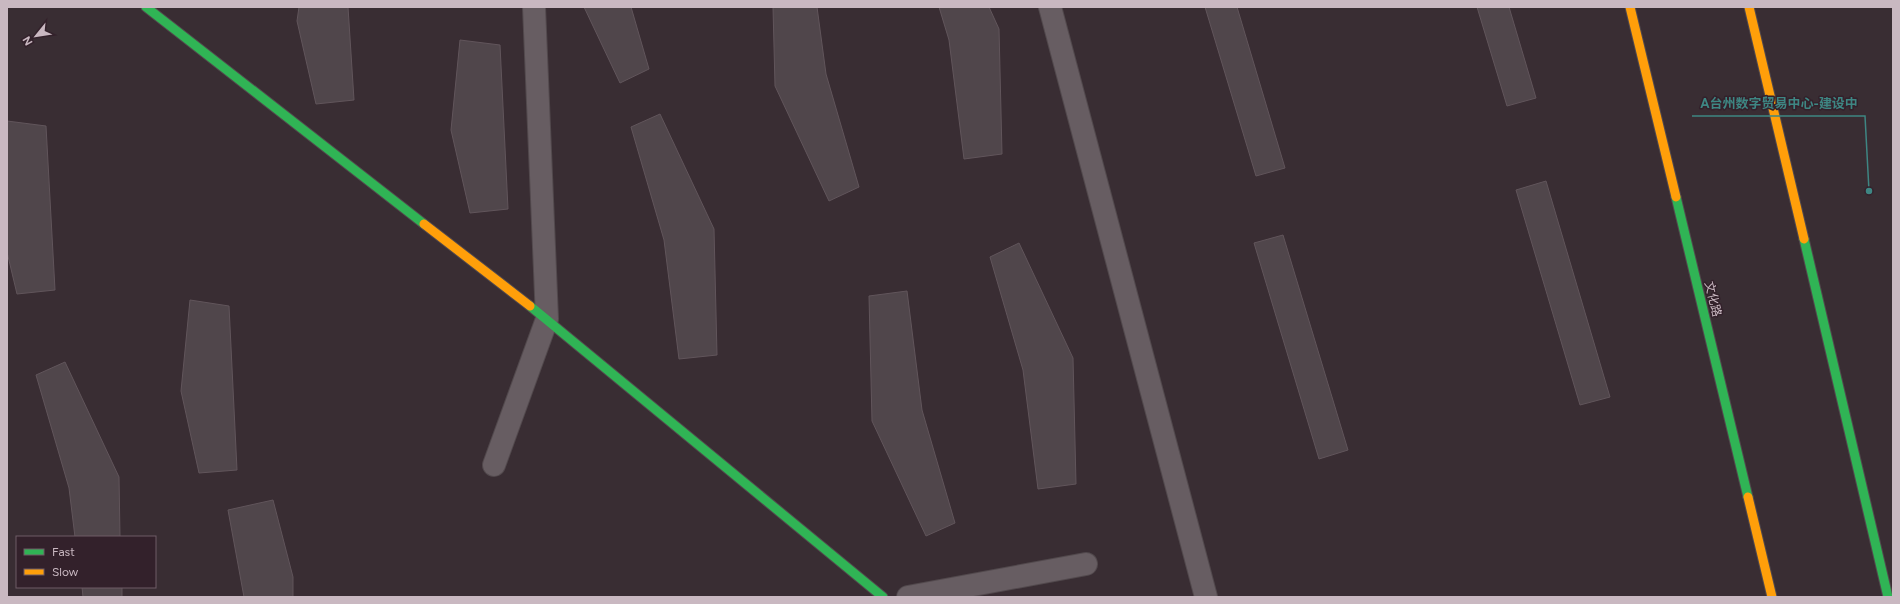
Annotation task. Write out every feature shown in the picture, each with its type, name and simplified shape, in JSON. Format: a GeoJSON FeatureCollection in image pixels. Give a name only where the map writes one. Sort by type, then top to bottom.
{"type":"FeatureCollection","features":[{"type":"Feature","properties":{"kind":"main road"},"geometry":{"type":"LineString","coordinates":[[146,7],[547,319],[883,597]]}},
{"type":"Feature","properties":{"kind":"main road","name":"文化路"},"geometry":{"type":"LineString","coordinates":[[1630,7],[1772,597]]}},
{"type":"Feature","properties":{"kind":"main road"},"geometry":{"type":"LineString","coordinates":[[1749,7],[1888,597]]}},
{"type":"Feature","properties":{"kind":"street"},"geometry":{"type":"LineString","coordinates":[[494,465],[547,319],[534,7]]}},
{"type":"Feature","properties":{"kind":"street"},"geometry":{"type":"LineString","coordinates":[[1050,7],[1206,597]]}},
{"type":"Feature","properties":{"kind":"street"},"geometry":{"type":"LineString","coordinates":[[908,597],[1086,564]]}},
{"type":"Feature","properties":{"kind":"building"},"geometry":{"type":"Polygon","coordinates":[[[299,7],[348,7],[354,100],[316,104],[297,21],[299,7]]]}},
{"type":"Feature","properties":{"kind":"building"},"geometry":{"type":"Polygon","coordinates":[[[584,7],[631,7],[649,69],[620,83],[584,7]]]}},
{"type":"Feature","properties":{"kind":"building"},"geometry":{"type":"Polygon","coordinates":[[[773,7],[817,7],[826,74],[859,187],[829,201],[775,86],[773,7]]]}},
{"type":"Feature","properties":{"kind":"building"},"geometry":{"type":"Polygon","coordinates":[[[939,7],[989,7],[999,29],[1002,154],[964,159],[949,40],[939,7]]]}},
{"type":"Feature","properties":{"kind":"building"},"geometry":{"type":"Polygon","coordinates":[[[1205,7],[1237,7],[1285,168],[1256,176],[1205,7]]]}},
{"type":"Feature","properties":{"kind":"building"},"geometry":{"type":"Polygon","coordinates":[[[1477,7],[1509,7],[1536,98],[1507,106],[1477,7]]]}},
{"type":"Feature","properties":{"kind":"building"},"geometry":{"type":"Polygon","coordinates":[[[460,40],[500,45],[508,209],[470,213],[451,130],[460,40]]]}},
{"type":"Feature","properties":{"kind":"building"},"geometry":{"type":"Polygon","coordinates":[[[660,114],[714,229],[717,355],[679,359],[664,240],[631,127],[660,114]]]}},
{"type":"Feature","properties":{"kind":"building"},"geometry":{"type":"Polygon","coordinates":[[[7,121],[46,126],[55,290],[17,294],[7,252],[7,121]]]}},
{"type":"Feature","properties":{"kind":"building"},"geometry":{"type":"Polygon","coordinates":[[[1546,181],[1610,397],[1580,405],[1516,190],[1546,181]]]}},
{"type":"Feature","properties":{"kind":"building"},"geometry":{"type":"Polygon","coordinates":[[[1283,235],[1348,450],[1319,459],[1254,243],[1283,235]]]}},
{"type":"Feature","properties":{"kind":"building"},"geometry":{"type":"Polygon","coordinates":[[[1019,243],[1073,358],[1076,484],[1038,489],[1023,370],[990,257],[1019,243]]]}},
{"type":"Feature","properties":{"kind":"building"},"geometry":{"type":"Polygon","coordinates":[[[907,291],[922,410],[955,523],[926,536],[872,421],[869,296],[907,291]]]}},
{"type":"Feature","properties":{"kind":"building"},"geometry":{"type":"Polygon","coordinates":[[[190,300],[229,306],[237,470],[199,473],[181,391],[190,300]]]}},
{"type":"Feature","properties":{"kind":"building"},"geometry":{"type":"Polygon","coordinates":[[[65,362],[119,477],[120,536],[75,536],[69,488],[36,375],[65,362]]]}},
{"type":"Feature","properties":{"kind":"building"},"geometry":{"type":"Polygon","coordinates":[[[273,500],[293,577],[293,597],[244,597],[228,510],[273,500]]]}},
{"type":"Feature","properties":{"kind":"building"},"geometry":{"type":"Polygon","coordinates":[[[82,588],[122,588],[122,597],[83,597],[82,588]]]}},
{"type":"Feature","properties":{"kind":"traffic: fast"},"geometry":{"type":"LineString","coordinates":[[146,7],[424,224]]}},
{"type":"Feature","properties":{"kind":"traffic: fast"},"geometry":{"type":"LineString","coordinates":[[1676,197],[1748,497]]}},
{"type":"Feature","properties":{"kind":"traffic: fast"},"geometry":{"type":"LineString","coordinates":[[1804,239],[1888,597]]}},
{"type":"Feature","properties":{"kind":"traffic: fast"},"geometry":{"type":"LineString","coordinates":[[530,306],[883,597]]}},
{"type":"Feature","properties":{"kind":"traffic: slow"},"geometry":{"type":"LineString","coordinates":[[1630,7],[1676,197]]}},
{"type":"Feature","properties":{"kind":"traffic: slow"},"geometry":{"type":"LineString","coordinates":[[1749,7],[1804,239]]}},
{"type":"Feature","properties":{"kind":"traffic: slow"},"geometry":{"type":"LineString","coordinates":[[424,224],[530,306]]}},
{"type":"Feature","properties":{"kind":"traffic: slow"},"geometry":{"type":"LineString","coordinates":[[1748,497],[1772,597]]}},
{"type":"Feature","properties":{"kind":"place","name":"A台州数字贸易中心-建设中"},"geometry":{"type":"Point","coordinates":[1869,191]}}]}
